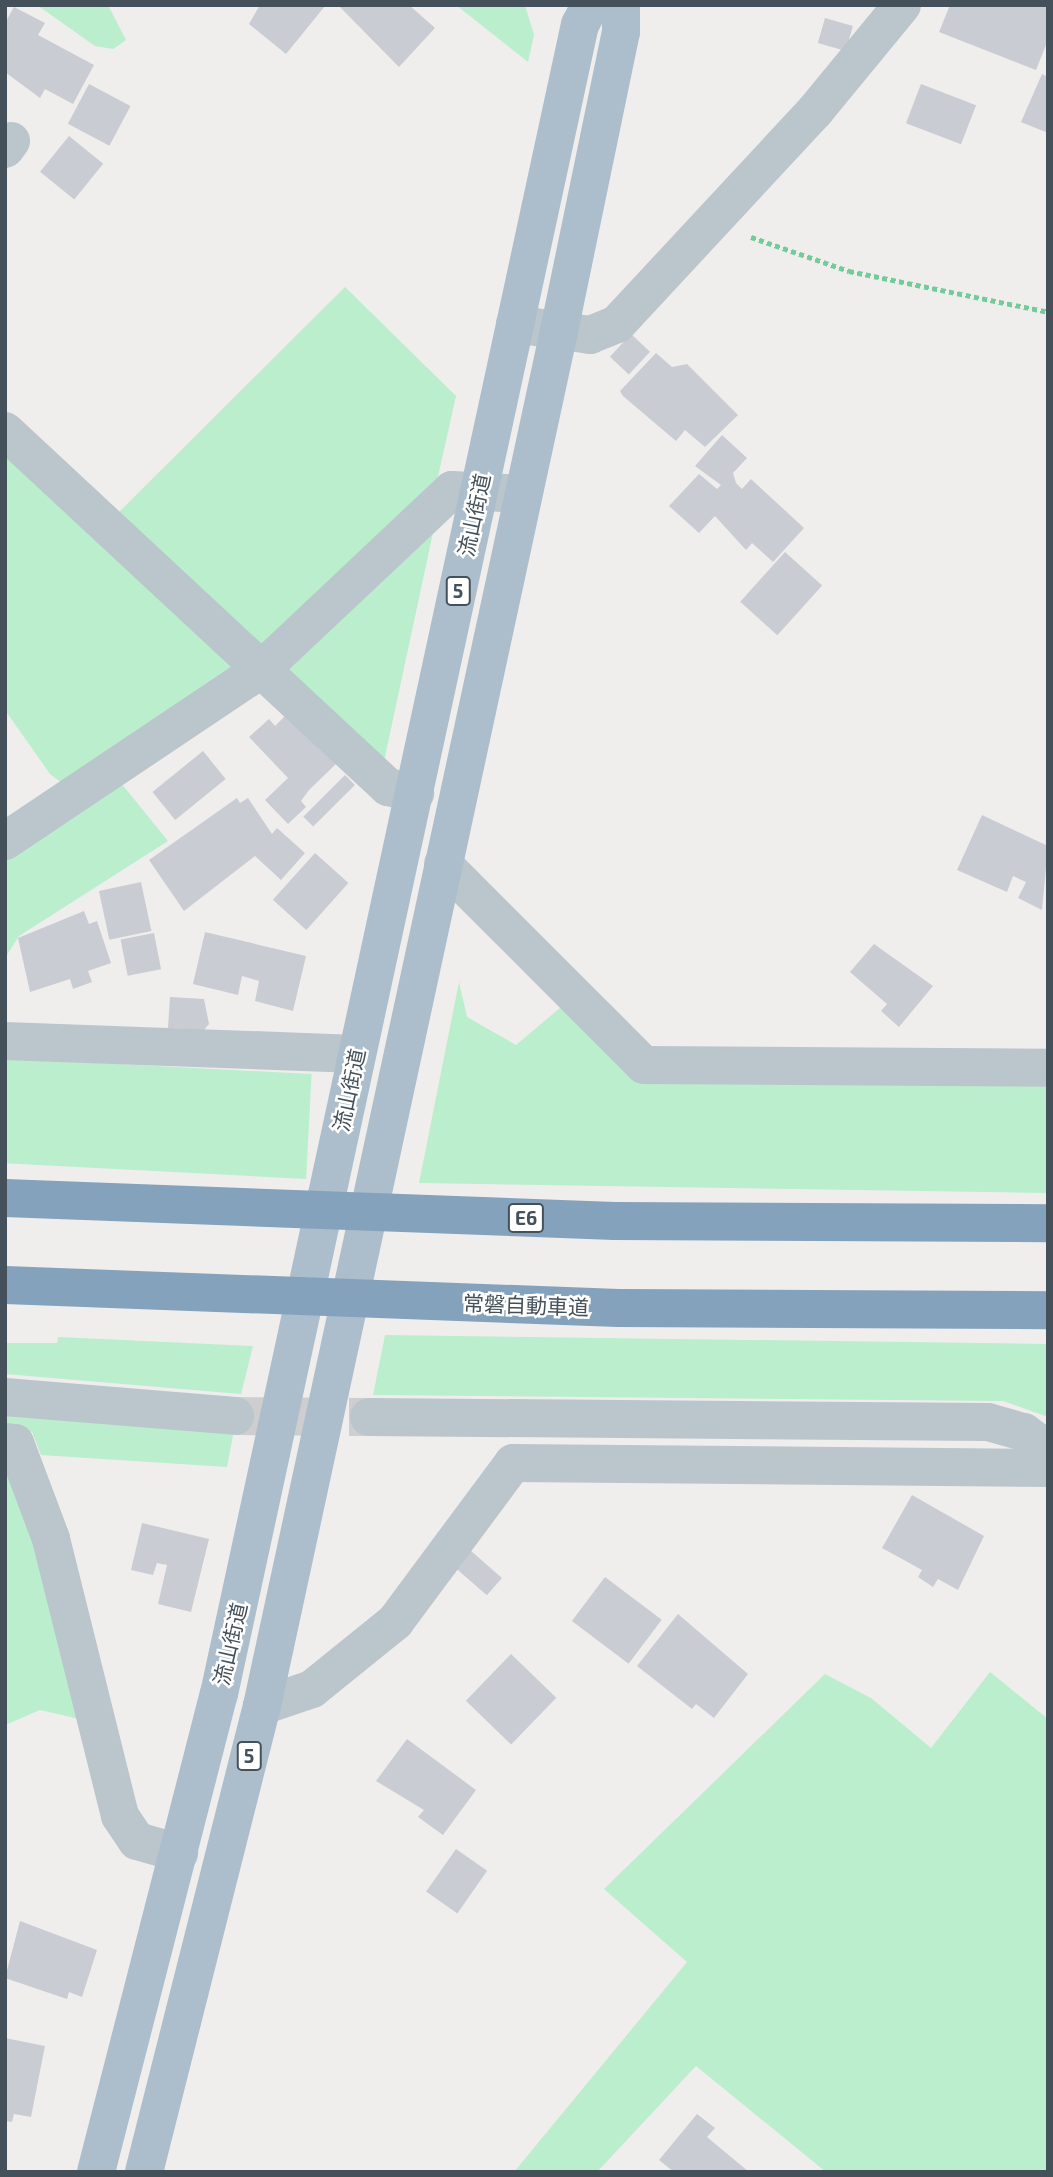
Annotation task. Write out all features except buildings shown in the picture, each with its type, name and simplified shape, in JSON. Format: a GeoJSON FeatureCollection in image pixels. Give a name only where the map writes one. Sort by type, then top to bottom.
{"type":"FeatureCollection","features":[{"type":"Feature","properties":{"kind":"highway","name":"E6"},"geometry":{"type":"LineString","coordinates":[[5,1198],[615,1221],[1048,1223]]}},
{"type":"Feature","properties":{"kind":"highway","name":"常磐自動車道"},"geometry":{"type":"LineString","coordinates":[[5,1284],[88,1291],[619,1308],[1048,1310]]}},
{"type":"Feature","properties":{"kind":"highway"},"geometry":{"type":"LineString","coordinates":[[5,1290],[88,1291]]}},
{"type":"Feature","properties":{"kind":"main road","name":"流山街道"},"geometry":{"type":"LineString","coordinates":[[96,2172],[179,1853],[297,1342],[515,324],[590,5]]}},
{"type":"Feature","properties":{"kind":"main road","name":"流山街道"},"geometry":{"type":"LineString","coordinates":[[144,2172],[262,1706],[559,331],[621,32],[621,5]]}},
{"type":"Feature","properties":{"kind":"street"},"geometry":{"type":"LineString","coordinates":[[515,324],[590,335],[617,324],[815,111],[902,5]]}},
{"type":"Feature","properties":{"kind":"street"},"geometry":{"type":"LineString","coordinates":[[5,431],[388,788],[415,793]]}},
{"type":"Feature","properties":{"kind":"street"},"geometry":{"type":"LineString","coordinates":[[5,841],[262,669],[452,490],[522,494]]}},
{"type":"Feature","properties":{"kind":"street"},"geometry":{"type":"LineString","coordinates":[[443,864],[644,1065],[1048,1068]]}},
{"type":"Feature","properties":{"kind":"street"},"geometry":{"type":"LineString","coordinates":[[5,1041],[357,1054]]}},
{"type":"Feature","properties":{"kind":"street"},"geometry":{"type":"LineString","coordinates":[[5,1397],[235,1416]]}},
{"type":"Feature","properties":{"kind":"street"},"geometry":{"type":"LineString","coordinates":[[369,1416],[988,1422],[1024,1432],[1048,1450]]}},
{"type":"Feature","properties":{"kind":"street"},"geometry":{"type":"LineString","coordinates":[[10,1442],[76,1624],[120,1816],[137,1841],[179,1853]]}},
{"type":"Feature","properties":{"kind":"street"},"geometry":{"type":"LineString","coordinates":[[262,1706],[312,1689],[395,1622],[513,1463],[1048,1468]]}},
{"type":"Feature","properties":{"kind":"path"},"geometry":{"type":"LineString","coordinates":[[709,223],[849,271],[1048,312]]}},
{"type":"Feature","properties":{"kind":"green space"},"geometry":{"type":"Polygon","coordinates":[[[37,5],[108,5],[126,40],[113,49],[95,46],[37,5]]]}},
{"type":"Feature","properties":{"kind":"green space"},"geometry":{"type":"Polygon","coordinates":[[[456,5],[525,5],[534,35],[528,62],[456,5]]]}},
{"type":"Feature","properties":{"kind":"green space"},"geometry":{"type":"Polygon","coordinates":[[[345,287],[456,396],[437,481],[259,650],[114,517],[345,287]]]}},
{"type":"Feature","properties":{"kind":"green space"},"geometry":{"type":"Polygon","coordinates":[[[5,450],[239,665],[69,788],[50,774],[5,710],[5,450]]]}},
{"type":"Feature","properties":{"kind":"green space"},"geometry":{"type":"Polygon","coordinates":[[[434,528],[383,766],[279,664],[434,528]]]}},
{"type":"Feature","properties":{"kind":"green space"},"geometry":{"type":"Polygon","coordinates":[[[121,783],[168,841],[19,936],[5,958],[5,859],[121,783]]]}},
{"type":"Feature","properties":{"kind":"green space"},"geometry":{"type":"Polygon","coordinates":[[[459,982],[467,1017],[516,1045],[567,1002],[637,1076],[1048,1083],[1048,1193],[419,1183],[459,982]]]}},
{"type":"Feature","properties":{"kind":"green space"},"geometry":{"type":"Polygon","coordinates":[[[5,1058],[312,1074],[306,1179],[5,1163],[5,1058]]]}},
{"type":"Feature","properties":{"kind":"green space"},"geometry":{"type":"Polygon","coordinates":[[[385,1335],[1048,1344],[1048,1417],[1003,1401],[373,1395],[385,1335]]]}},
{"type":"Feature","properties":{"kind":"green space"},"geometry":{"type":"Polygon","coordinates":[[[58,1337],[253,1346],[241,1394],[5,1374],[5,1343],[57,1343],[58,1337]]]}},
{"type":"Feature","properties":{"kind":"green space"},"geometry":{"type":"Polygon","coordinates":[[[5,1411],[234,1430],[227,1467],[41,1455],[32,1432],[5,1427],[5,1411]]]}},
{"type":"Feature","properties":{"kind":"green space"},"geometry":{"type":"Polygon","coordinates":[[[5,1463],[11,1466],[88,1721],[40,1710],[5,1725],[5,1463]]]}},
{"type":"Feature","properties":{"kind":"green space"},"geometry":{"type":"Polygon","coordinates":[[[990,1672],[1048,1719],[1048,2172],[826,2172],[696,2066],[597,2172],[514,2172],[687,1962],[604,1889],[825,1674],[871,1698],[931,1748],[990,1672]]]}},
{"type":"Feature","properties":{"kind":"tunnel"},"geometry":{"type":"LineString","coordinates":[[235,1416],[369,1417]]}}]}
